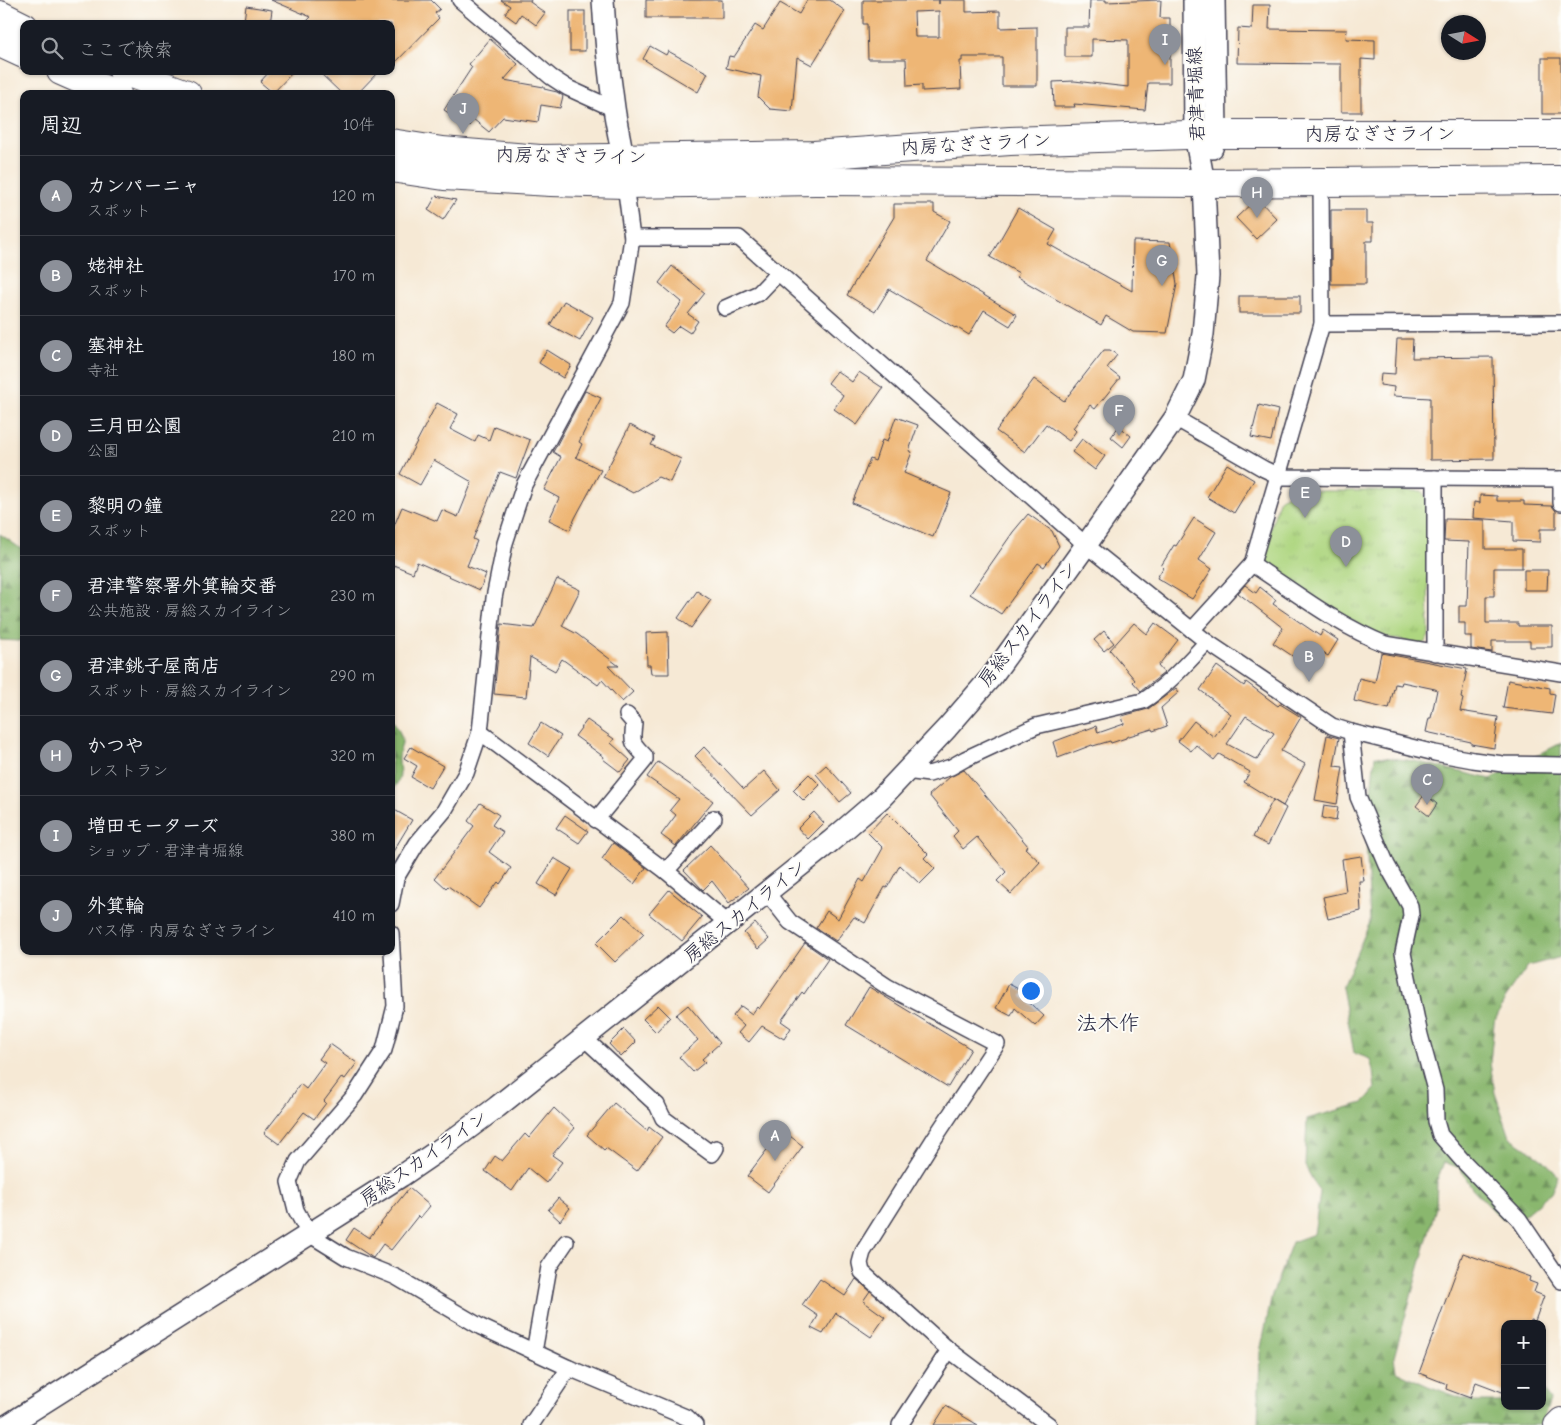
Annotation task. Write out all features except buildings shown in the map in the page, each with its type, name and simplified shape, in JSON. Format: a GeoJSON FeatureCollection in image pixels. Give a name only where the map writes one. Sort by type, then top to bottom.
{"type":"FeatureCollection","features":[{"type":"Feature","properties":{"kind":"highway"},"geometry":{"type":"LineString","coordinates":[[0,15],[20,25]]}},
{"type":"Feature","properties":{"kind":"highway"},"geometry":{"type":"LineString","coordinates":[[0,43],[20,52]]}},
{"type":"Feature","properties":{"kind":"highway"},"geometry":{"type":"LineString","coordinates":[[71,75],[106,90]]}},
{"type":"Feature","properties":{"kind":"highway"},"geometry":{"type":"LineString","coordinates":[[134,75],[176,90]]}},
{"type":"Feature","properties":{"kind":"highway","name":"内房なぎさライン"},"geometry":{"type":"LineString","coordinates":[[395,169],[444,176],[551,182],[624,171],[814,154],[1010,141],[1205,134],[1561,134]]}},
{"type":"Feature","properties":{"kind":"highway","name":"内房なぎさライン"},"geometry":{"type":"LineString","coordinates":[[395,144],[442,151],[540,160],[624,171],[816,181],[1204,183],[1561,180]]}},
{"type":"Feature","properties":{"kind":"main road"},"geometry":{"type":"LineString","coordinates":[[603,0],[605,35],[614,109],[624,171]]}},
{"type":"Feature","properties":{"kind":"main road","name":"君津青堀線"},"geometry":{"type":"LineString","coordinates":[[1194,0],[1205,134]]}},
{"type":"Feature","properties":{"kind":"main road","name":"君津青堀線"},"geometry":{"type":"LineString","coordinates":[[1204,183],[1205,134],[1214,0]]}},
{"type":"Feature","properties":{"kind":"main road","name":"房総スカイライン"},"geometry":{"type":"LineString","coordinates":[[8,1425],[426,1159],[497,1107],[729,924],[881,798],[947,728],[992,676],[1175,418],[1194,380],[1203,334],[1208,276],[1204,183]]}},
{"type":"Feature","properties":{"kind":"main road"},"geometry":{"type":"LineString","coordinates":[[1556,1425],[1561,1420]]}},
{"type":"Feature","properties":{"kind":"street"},"geometry":{"type":"LineString","coordinates":[[460,0],[551,78],[614,109]]}},
{"type":"Feature","properties":{"kind":"street"},"geometry":{"type":"LineString","coordinates":[[395,883],[396,878],[418,843],[444,811],[466,773],[480,732],[494,598],[505,543],[524,485],[622,303],[632,238],[624,171]]}},
{"type":"Feature","properties":{"kind":"street"},"geometry":{"type":"LineString","coordinates":[[1192,630],[1252,564],[1322,324],[1321,182]]}},
{"type":"Feature","properties":{"kind":"street"},"geometry":{"type":"LineString","coordinates":[[632,238],[739,238],[1086,545],[1207,642],[1332,726],[1435,753],[1473,760],[1502,764],[1561,765]]}},
{"type":"Feature","properties":{"kind":"street"},"geometry":{"type":"LineString","coordinates":[[725,308],[759,292],[778,273]]}},
{"type":"Feature","properties":{"kind":"street"},"geometry":{"type":"LineString","coordinates":[[1322,324],[1561,323]]}},
{"type":"Feature","properties":{"kind":"street"},"geometry":{"type":"LineString","coordinates":[[1175,418],[1264,470],[1281,477],[1561,479],[1561,503]]}},
{"type":"Feature","properties":{"kind":"street"},"geometry":{"type":"LineString","coordinates":[[1435,478],[1435,653]]}},
{"type":"Feature","properties":{"kind":"street"},"geometry":{"type":"LineString","coordinates":[[1252,564],[1311,604],[1362,635],[1385,644],[1561,673]]}},
{"type":"Feature","properties":{"kind":"street"},"geometry":{"type":"LineString","coordinates":[[906,771],[929,774],[944,770],[1036,726],[1143,701],[1176,675],[1207,642]]}},
{"type":"Feature","properties":{"kind":"street"},"geometry":{"type":"LineString","coordinates":[[596,820],[645,760],[645,756],[634,746],[632,740],[634,723],[627,715]]}},
{"type":"Feature","properties":{"kind":"street"},"geometry":{"type":"LineString","coordinates":[[480,732],[666,872],[729,924]]}},
{"type":"Feature","properties":{"kind":"street"},"geometry":{"type":"LineString","coordinates":[[1351,732],[1358,797],[1387,865],[1410,906],[1411,916],[1403,954],[1420,1035],[1435,1090],[1436,1121],[1440,1135],[1520,1219],[1561,1281]]}},
{"type":"Feature","properties":{"kind":"street"},"geometry":{"type":"LineString","coordinates":[[666,872],[714,818]]}},
{"type":"Feature","properties":{"kind":"street"},"geometry":{"type":"LineString","coordinates":[[767,893],[790,922],[888,987],[997,1044],[934,1139],[863,1252],[860,1263],[862,1272],[949,1350],[1049,1425]]}},
{"type":"Feature","properties":{"kind":"street"},"geometry":{"type":"LineString","coordinates":[[392,955],[395,1006],[384,1050],[355,1094],[298,1161],[289,1182],[296,1210],[309,1234],[346,1257],[396,1277],[481,1327],[569,1368],[688,1418],[695,1425]]}},
{"type":"Feature","properties":{"kind":"street"},"geometry":{"type":"LineString","coordinates":[[584,1038],[657,1105],[663,1118],[712,1154],[716,1148]]}},
{"type":"Feature","properties":{"kind":"street"},"geometry":{"type":"LineString","coordinates":[[534,1352],[549,1267],[566,1242]]}},
{"type":"Feature","properties":{"kind":"street"},"geometry":{"type":"LineString","coordinates":[[900,1425],[949,1350]]}},
{"type":"Feature","properties":{"kind":"street"},"geometry":{"type":"LineString","coordinates":[[531,1425],[569,1368]]}},
{"type":"Feature","properties":{"kind":"green space"},"geometry":{"type":"Polygon","coordinates":[[[1294,491],[1422,491],[1427,499],[1429,636],[1422,645],[1374,634],[1265,569],[1260,561],[1280,498],[1294,491]]]}},
{"type":"Feature","properties":{"kind":"green space"},"geometry":{"type":"Polygon","coordinates":[[[0,534],[20,548],[20,640],[0,640],[0,534]]]}},
{"type":"Feature","properties":{"kind":"green space"},"geometry":{"type":"Polygon","coordinates":[[[395,724],[402,740],[398,782],[395,786],[395,724]]]}},
{"type":"Feature","properties":{"kind":"green space"},"geometry":{"type":"Polygon","coordinates":[[[1561,743],[1561,957],[1528,966],[1505,999],[1494,1023],[1490,1063],[1495,1093],[1510,1137],[1544,1160],[1558,1176],[1551,1192],[1516,1222],[1501,1218],[1472,1188],[1460,1168],[1444,1162],[1437,1180],[1436,1207],[1394,1357],[1396,1371],[1428,1386],[1473,1402],[1501,1402],[1501,1410],[1546,1410],[1546,1394],[1550,1400],[1542,1423],[1539,1425],[1258,1425],[1260,1352],[1272,1295],[1292,1242],[1314,1234],[1320,1193],[1305,1166],[1307,1119],[1363,1103],[1375,1089],[1370,1059],[1354,1053],[1342,987],[1370,922],[1366,834],[1375,756],[1414,761],[1491,779],[1561,743]]]}},
{"type":"Feature","properties":{"kind":"place","name":"増田モーターズ"},"geometry":{"type":"Point","coordinates":[1165,65]}},
{"type":"Feature","properties":{"kind":"place","name":"外箕輪"},"geometry":{"type":"Point","coordinates":[463,134]}},
{"type":"Feature","properties":{"kind":"place","name":"かつや"},"geometry":{"type":"Point","coordinates":[1257,218]}},
{"type":"Feature","properties":{"kind":"place","name":"君津銚子屋商店"},"geometry":{"type":"Point","coordinates":[1162,286]}},
{"type":"Feature","properties":{"kind":"place","name":"君津警察署外箕輪交番"},"geometry":{"type":"Point","coordinates":[1119,436]}},
{"type":"Feature","properties":{"kind":"place","name":"黎明の鐘"},"geometry":{"type":"Point","coordinates":[1305,518]}},
{"type":"Feature","properties":{"kind":"place","name":"三月田公園"},"geometry":{"type":"Point","coordinates":[1346,567]}},
{"type":"Feature","properties":{"kind":"place","name":"姥神社"},"geometry":{"type":"Point","coordinates":[1309,682]}},
{"type":"Feature","properties":{"kind":"place","name":"塞神社"},"geometry":{"type":"Point","coordinates":[1427,805]}},
{"type":"Feature","properties":{"kind":"place","name":"カンパーニャ"},"geometry":{"type":"Point","coordinates":[775,1161]}},
{"type":"Feature","properties":{"kind":"district","name":"法木作"},"geometry":{"type":"Point","coordinates":[1108,1023]}}]}
